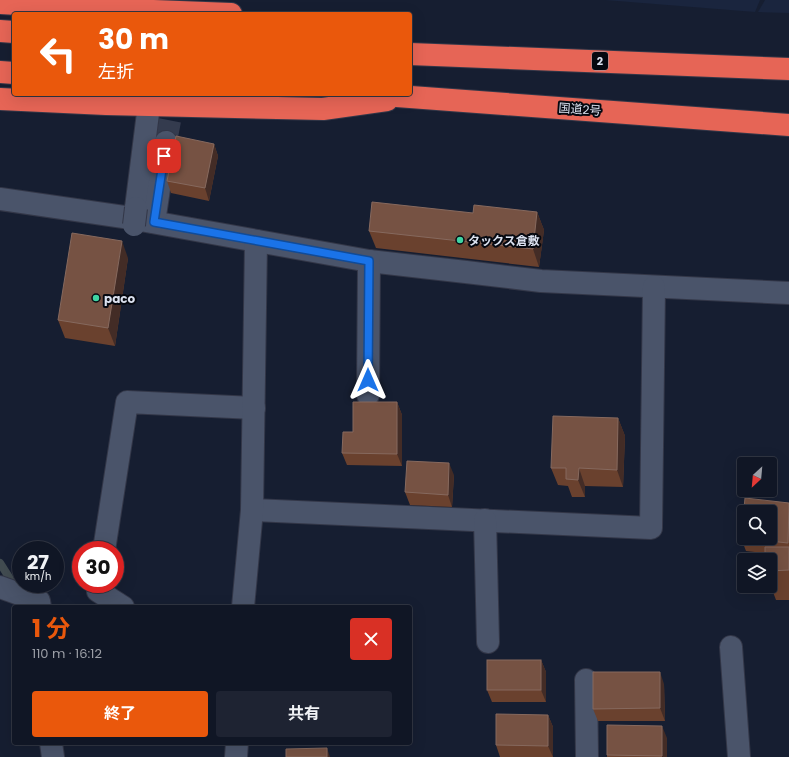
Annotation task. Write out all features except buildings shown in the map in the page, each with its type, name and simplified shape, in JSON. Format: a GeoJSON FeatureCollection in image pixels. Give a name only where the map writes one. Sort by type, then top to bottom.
{"type":"FeatureCollection","features":[{"type":"Feature","properties":{"kind":"highway"},"geometry":{"type":"LineString","coordinates":[[0,3],[179,12]]}},
{"type":"Feature","properties":{"kind":"highway"},"geometry":{"type":"LineString","coordinates":[[0,31],[12,32]]}},
{"type":"Feature","properties":{"kind":"highway","name":"2"},"geometry":{"type":"LineString","coordinates":[[412,54],[789,69]]}},
{"type":"Feature","properties":{"kind":"highway"},"geometry":{"type":"LineString","coordinates":[[0,72],[12,73]]}},
{"type":"Feature","properties":{"kind":"highway","name":"国道2号"},"geometry":{"type":"LineString","coordinates":[[399,96],[789,125]]}},
{"type":"Feature","properties":{"kind":"highway"},"geometry":{"type":"LineString","coordinates":[[0,99],[149,105],[323,109],[414,97]]}},
{"type":"Feature","properties":{"kind":"street"},"geometry":{"type":"LineString","coordinates":[[139,222],[149,105]]}},
{"type":"Feature","properties":{"kind":"street"},"geometry":{"type":"LineString","coordinates":[[139,222],[166,142]]}},
{"type":"Feature","properties":{"kind":"street"},"geometry":{"type":"LineString","coordinates":[[0,199],[369,261],[541,281],[789,293]]}},
{"type":"Feature","properties":{"kind":"street"},"geometry":{"type":"LineString","coordinates":[[244,605],[252,510],[256,242]]}},
{"type":"Feature","properties":{"kind":"street"},"geometry":{"type":"LineString","coordinates":[[368,395],[369,261]]}},
{"type":"Feature","properties":{"kind":"street"},"geometry":{"type":"LineString","coordinates":[[252,510],[651,528],[654,287]]}},
{"type":"Feature","properties":{"kind":"street"},"geometry":{"type":"LineString","coordinates":[[105,541],[127,402],[254,408]]}},
{"type":"Feature","properties":{"kind":"street"},"geometry":{"type":"LineString","coordinates":[[485,520],[488,642]]}},
{"type":"Feature","properties":{"kind":"street"},"geometry":{"type":"LineString","coordinates":[[0,587],[39,601],[40,605]]}},
{"type":"Feature","properties":{"kind":"street"},"geometry":{"type":"LineString","coordinates":[[101,593],[120,605]]}},
{"type":"Feature","properties":{"kind":"street"},"geometry":{"type":"LineString","coordinates":[[731,647],[739,757]]}},
{"type":"Feature","properties":{"kind":"street"},"geometry":{"type":"LineString","coordinates":[[586,680],[587,757]]}},
{"type":"Feature","properties":{"kind":"street"},"geometry":{"type":"LineString","coordinates":[[51,745],[53,757]]}},
{"type":"Feature","properties":{"kind":"street"},"geometry":{"type":"LineString","coordinates":[[236,757],[237,745]]}},
{"type":"Feature","properties":{"kind":"shaded area"},"geometry":{"type":"Polygon","coordinates":[[[605,0],[760,0],[755,12],[605,0]]]}},
{"type":"Feature","properties":{"kind":"shaded area"},"geometry":{"type":"Polygon","coordinates":[[[765,0],[789,0],[789,13],[758,12],[765,0]]]}},
{"type":"Feature","properties":{"kind":"waterway"},"geometry":{"type":"LineString","coordinates":[[0,563],[12,582]]}},
{"type":"Feature","properties":{"kind":"tunnel"},"geometry":{"type":"LineString","coordinates":[[166,142],[175,96]]}},
{"type":"Feature","properties":{"kind":"place","name":"タックス倉敷"},"geometry":{"type":"Point","coordinates":[460,240]}},
{"type":"Feature","properties":{"kind":"place","name":"paco"},"geometry":{"type":"Point","coordinates":[96,298]}},
{"type":"Feature","properties":{"kind":"route"},"geometry":{"type":"LineString","coordinates":[[164,156],[154,222],[256,242],[369,261],[368,380]]}}]}
